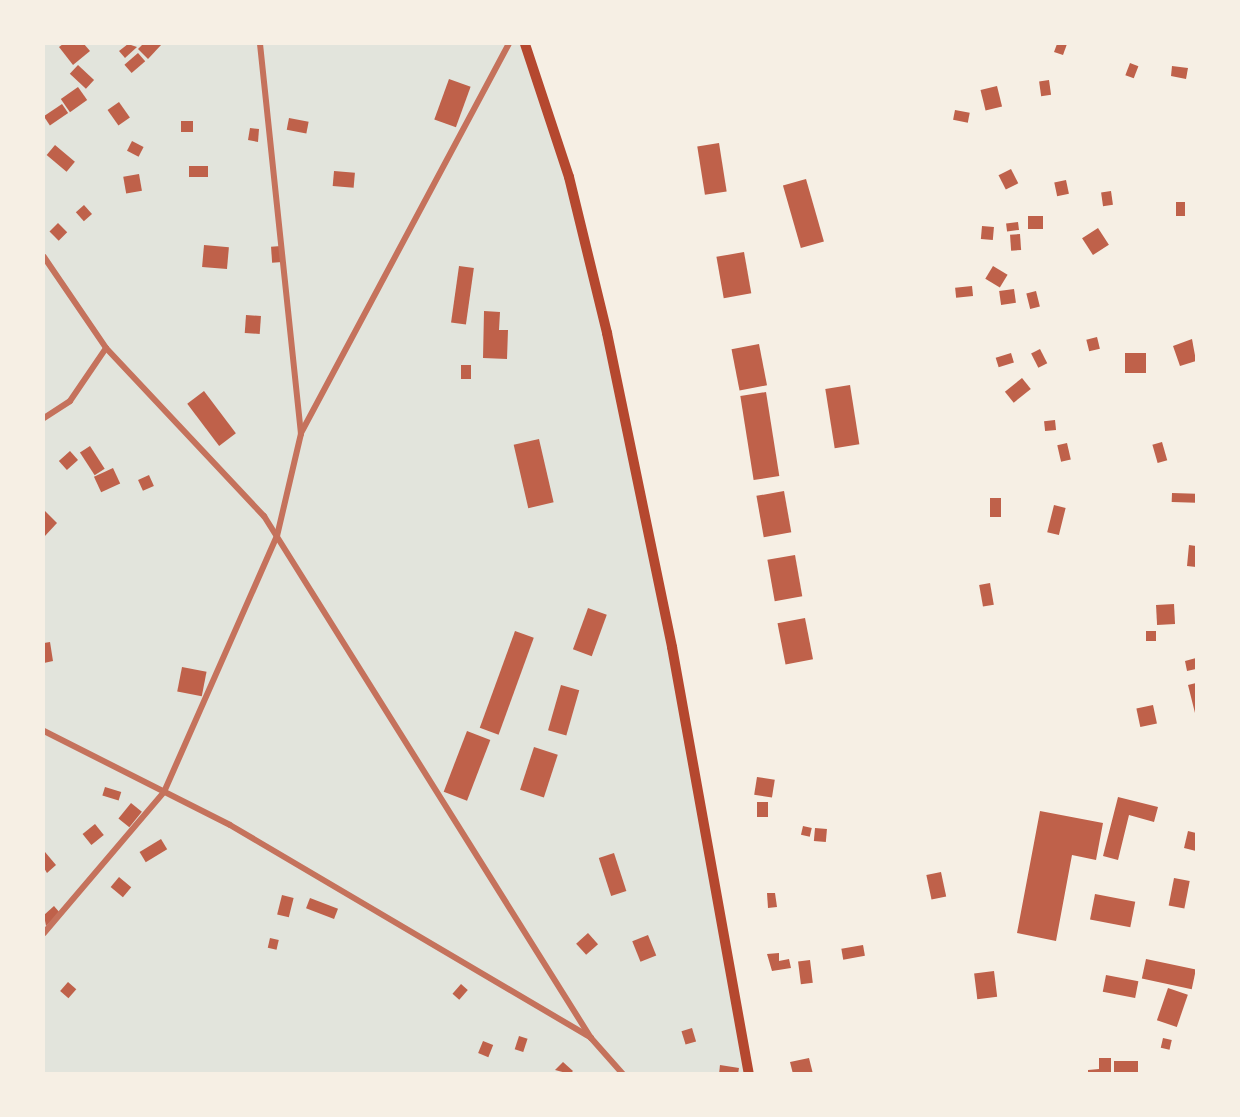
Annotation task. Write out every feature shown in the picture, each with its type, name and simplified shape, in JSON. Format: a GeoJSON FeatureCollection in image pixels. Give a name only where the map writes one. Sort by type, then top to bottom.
{"type":"FeatureCollection","features":[{"type":"Feature","properties":{"kind":"main road"},"geometry":{"type":"LineString","coordinates":[[525,44],[569,177],[607,333],[672,647],[749,1074]]}},
{"type":"Feature","properties":{"kind":"street"},"geometry":{"type":"LineString","coordinates":[[260,44],[301,434]]}},
{"type":"Feature","properties":{"kind":"street"},"geometry":{"type":"LineString","coordinates":[[44,933],[164,792],[277,536],[301,434],[509,44]]}},
{"type":"Feature","properties":{"kind":"street"},"geometry":{"type":"LineString","coordinates":[[44,257],[106,348],[264,516],[591,1038],[623,1074]]}},
{"type":"Feature","properties":{"kind":"street"},"geometry":{"type":"LineString","coordinates":[[44,418],[70,401],[106,348]]}},
{"type":"Feature","properties":{"kind":"street"},"geometry":{"type":"LineString","coordinates":[[44,731],[230,825],[591,1038]]}},
{"type":"Feature","properties":{"kind":"shaded area"},"geometry":{"type":"Polygon","coordinates":[[[44,44],[525,44],[569,177],[607,333],[749,1073],[44,1073],[44,44]]]}},
{"type":"Feature","properties":{"kind":"building"},"geometry":{"type":"Polygon","coordinates":[[[63,44],[84,44],[90,51],[73,65],[59,47],[63,44]]]}},
{"type":"Feature","properties":{"kind":"building"},"geometry":{"type":"Polygon","coordinates":[[[128,44],[137,47],[125,58],[119,51],[128,44]]]}},
{"type":"Feature","properties":{"kind":"building"},"geometry":{"type":"Polygon","coordinates":[[[143,44],[162,44],[148,59],[138,49],[143,44]]]}},
{"type":"Feature","properties":{"kind":"building"},"geometry":{"type":"Polygon","coordinates":[[[1057,44],[1067,44],[1063,55],[1054,52],[1057,44]]]}},
{"type":"Feature","properties":{"kind":"building"},"geometry":{"type":"Polygon","coordinates":[[[138,53],[145,61],[132,73],[124,65],[138,53]]]}},
{"type":"Feature","properties":{"kind":"building"},"geometry":{"type":"Polygon","coordinates":[[[1130,63],[1138,66],[1134,78],[1125,75],[1130,63]]]}},
{"type":"Feature","properties":{"kind":"building"},"geometry":{"type":"Polygon","coordinates":[[[78,65],[94,80],[86,89],[70,74],[78,65]]]}},
{"type":"Feature","properties":{"kind":"building"},"geometry":{"type":"Polygon","coordinates":[[[1172,66],[1188,68],[1186,79],[1171,76],[1172,66]]]}},
{"type":"Feature","properties":{"kind":"building"},"geometry":{"type":"Polygon","coordinates":[[[449,79],[471,87],[456,127],[434,119],[449,79]]]}},
{"type":"Feature","properties":{"kind":"building"},"geometry":{"type":"Polygon","coordinates":[[[1049,80],[1051,95],[1041,96],[1039,81],[1049,80]]]}},
{"type":"Feature","properties":{"kind":"building"},"geometry":{"type":"Polygon","coordinates":[[[997,86],[1002,106],[986,110],[981,90],[997,86]]]}},
{"type":"Feature","properties":{"kind":"building"},"geometry":{"type":"Polygon","coordinates":[[[78,87],[87,100],[70,112],[61,99],[78,87]]]}},
{"type":"Feature","properties":{"kind":"building"},"geometry":{"type":"Polygon","coordinates":[[[119,102],[130,118],[118,126],[108,110],[119,102]]]}},
{"type":"Feature","properties":{"kind":"building"},"geometry":{"type":"Polygon","coordinates":[[[62,104],[68,113],[50,125],[44,116],[62,104]]]}},
{"type":"Feature","properties":{"kind":"building"},"geometry":{"type":"Polygon","coordinates":[[[955,110],[970,113],[968,123],[953,120],[955,110]]]}},
{"type":"Feature","properties":{"kind":"building"},"geometry":{"type":"Polygon","coordinates":[[[289,118],[309,122],[306,134],[287,130],[289,118]]]}},
{"type":"Feature","properties":{"kind":"building"},"geometry":{"type":"Polygon","coordinates":[[[181,121],[193,121],[193,132],[181,132],[181,121]]]}},
{"type":"Feature","properties":{"kind":"building"},"geometry":{"type":"Polygon","coordinates":[[[250,128],[259,129],[258,142],[248,140],[250,128]]]}},
{"type":"Feature","properties":{"kind":"building"},"geometry":{"type":"Polygon","coordinates":[[[132,141],[144,147],[139,157],[127,151],[132,141]]]}},
{"type":"Feature","properties":{"kind":"building"},"geometry":{"type":"Polygon","coordinates":[[[719,143],[727,191],[705,195],[697,146],[719,143]]]}},
{"type":"Feature","properties":{"kind":"building"},"geometry":{"type":"Polygon","coordinates":[[[55,145],[75,162],[67,172],[47,155],[55,145]]]}},
{"type":"Feature","properties":{"kind":"building"},"geometry":{"type":"Polygon","coordinates":[[[189,166],[208,166],[208,177],[189,177],[189,166]]]}},
{"type":"Feature","properties":{"kind":"building"},"geometry":{"type":"Polygon","coordinates":[[[1011,169],[1018,183],[1006,190],[999,175],[1011,169]]]}},
{"type":"Feature","properties":{"kind":"building"},"geometry":{"type":"Polygon","coordinates":[[[334,171],[355,173],[354,188],[333,186],[334,171]]]}},
{"type":"Feature","properties":{"kind":"building"},"geometry":{"type":"Polygon","coordinates":[[[139,174],[142,191],[126,194],[123,177],[139,174]]]}},
{"type":"Feature","properties":{"kind":"building"},"geometry":{"type":"Polygon","coordinates":[[[806,179],[824,241],[801,248],[783,186],[806,179]]]}},
{"type":"Feature","properties":{"kind":"building"},"geometry":{"type":"Polygon","coordinates":[[[1066,180],[1069,194],[1057,196],[1054,182],[1066,180]]]}},
{"type":"Feature","properties":{"kind":"building"},"geometry":{"type":"Polygon","coordinates":[[[1111,191],[1113,205],[1103,206],[1101,192],[1111,191]]]}},
{"type":"Feature","properties":{"kind":"building"},"geometry":{"type":"Polygon","coordinates":[[[1176,202],[1185,202],[1185,216],[1176,216],[1176,202]]]}},
{"type":"Feature","properties":{"kind":"building"},"geometry":{"type":"Polygon","coordinates":[[[84,205],[92,214],[84,221],[76,212],[84,205]]]}},
{"type":"Feature","properties":{"kind":"building"},"geometry":{"type":"Polygon","coordinates":[[[1028,216],[1043,216],[1043,229],[1028,229],[1028,216]]]}},
{"type":"Feature","properties":{"kind":"building"},"geometry":{"type":"Polygon","coordinates":[[[1018,222],[1019,230],[1007,231],[1006,223],[1018,222]]]}},
{"type":"Feature","properties":{"kind":"building"},"geometry":{"type":"Polygon","coordinates":[[[58,223],[67,232],[59,241],[50,231],[58,223]]]}},
{"type":"Feature","properties":{"kind":"building"},"geometry":{"type":"Polygon","coordinates":[[[982,226],[994,227],[993,240],[981,239],[982,226]]]}},
{"type":"Feature","properties":{"kind":"building"},"geometry":{"type":"Polygon","coordinates":[[[1098,228],[1109,245],[1093,255],[1082,238],[1098,228]]]}},
{"type":"Feature","properties":{"kind":"building"},"geometry":{"type":"Polygon","coordinates":[[[1020,234],[1021,250],[1011,251],[1010,235],[1020,234]]]}},
{"type":"Feature","properties":{"kind":"building"},"geometry":{"type":"Polygon","coordinates":[[[204,245],[229,247],[227,269],[202,267],[204,245]]]}},
{"type":"Feature","properties":{"kind":"building"},"geometry":{"type":"Polygon","coordinates":[[[281,246],[282,262],[272,263],[271,247],[281,246]]]}},
{"type":"Feature","properties":{"kind":"building"},"geometry":{"type":"Polygon","coordinates":[[[744,252],[751,293],[724,298],[716,257],[744,252]]]}},
{"type":"Feature","properties":{"kind":"building"},"geometry":{"type":"Polygon","coordinates":[[[459,266],[474,268],[466,325],[451,322],[459,266]]]}},
{"type":"Feature","properties":{"kind":"building"},"geometry":{"type":"Polygon","coordinates":[[[993,266],[1008,275],[1000,288],[985,279],[993,266]]]}},
{"type":"Feature","properties":{"kind":"building"},"geometry":{"type":"Polygon","coordinates":[[[972,286],[973,296],[956,298],[955,288],[972,286]]]}},
{"type":"Feature","properties":{"kind":"building"},"geometry":{"type":"Polygon","coordinates":[[[1014,289],[1016,303],[1001,305],[999,291],[1014,289]]]}},
{"type":"Feature","properties":{"kind":"building"},"geometry":{"type":"Polygon","coordinates":[[[1036,291],[1040,307],[1030,309],[1026,293],[1036,291]]]}},
{"type":"Feature","properties":{"kind":"building"},"geometry":{"type":"Polygon","coordinates":[[[484,311],[500,312],[499,330],[508,330],[507,359],[483,358],[484,311]]]}},
{"type":"Feature","properties":{"kind":"building"},"geometry":{"type":"Polygon","coordinates":[[[246,315],[261,316],[260,334],[245,333],[246,315]]]}},
{"type":"Feature","properties":{"kind":"building"},"geometry":{"type":"Polygon","coordinates":[[[1097,337],[1100,349],[1089,351],[1086,340],[1097,337]]]}},
{"type":"Feature","properties":{"kind":"building"},"geometry":{"type":"Polygon","coordinates":[[[1192,339],[1196,361],[1180,366],[1173,346],[1192,339]]]}},
{"type":"Feature","properties":{"kind":"building"},"geometry":{"type":"Polygon","coordinates":[[[759,344],[767,385],[740,391],[732,349],[759,344]]]}},
{"type":"Feature","properties":{"kind":"building"},"geometry":{"type":"Polygon","coordinates":[[[1040,349],[1047,363],[1038,368],[1031,354],[1040,349]]]}},
{"type":"Feature","properties":{"kind":"building"},"geometry":{"type":"Polygon","coordinates":[[[1011,353],[1014,363],[999,367],[996,358],[1011,353]]]}},
{"type":"Feature","properties":{"kind":"building"},"geometry":{"type":"Polygon","coordinates":[[[1125,353],[1146,353],[1146,373],[1125,373],[1125,353]]]}},
{"type":"Feature","properties":{"kind":"building"},"geometry":{"type":"Polygon","coordinates":[[[461,365],[471,365],[471,379],[461,379],[461,365]]]}},
{"type":"Feature","properties":{"kind":"building"},"geometry":{"type":"Polygon","coordinates":[[[1022,378],[1031,389],[1014,403],[1005,392],[1022,378]]]}},
{"type":"Feature","properties":{"kind":"building"},"geometry":{"type":"Polygon","coordinates":[[[850,385],[859,444],[835,448],[825,389],[850,385]]]}},
{"type":"Feature","properties":{"kind":"building"},"geometry":{"type":"Polygon","coordinates":[[[204,391],[236,433],[219,446],[187,404],[204,391]]]}},
{"type":"Feature","properties":{"kind":"building"},"geometry":{"type":"Polygon","coordinates":[[[766,392],[779,476],[754,480],[740,396],[766,392]]]}},
{"type":"Feature","properties":{"kind":"building"},"geometry":{"type":"Polygon","coordinates":[[[1055,420],[1056,430],[1045,431],[1044,421],[1055,420]]]}},
{"type":"Feature","properties":{"kind":"building"},"geometry":{"type":"Polygon","coordinates":[[[539,439],[554,502],[528,508],[514,445],[539,439]]]}},
{"type":"Feature","properties":{"kind":"building"},"geometry":{"type":"Polygon","coordinates":[[[1162,442],[1167,460],[1158,463],[1152,445],[1162,442]]]}},
{"type":"Feature","properties":{"kind":"building"},"geometry":{"type":"Polygon","coordinates":[[[1067,443],[1071,460],[1061,462],[1057,445],[1067,443]]]}},
{"type":"Feature","properties":{"kind":"building"},"geometry":{"type":"Polygon","coordinates":[[[90,446],[105,469],[95,475],[80,453],[90,446]]]}},
{"type":"Feature","properties":{"kind":"building"},"geometry":{"type":"Polygon","coordinates":[[[70,451],[78,460],[67,470],[59,461],[70,451]]]}},
{"type":"Feature","properties":{"kind":"building"},"geometry":{"type":"Polygon","coordinates":[[[113,468],[120,483],[101,492],[94,477],[113,468]]]}},
{"type":"Feature","properties":{"kind":"building"},"geometry":{"type":"Polygon","coordinates":[[[149,475],[154,486],[143,491],[138,480],[149,475]]]}},
{"type":"Feature","properties":{"kind":"building"},"geometry":{"type":"Polygon","coordinates":[[[784,491],[791,532],[764,537],[756,496],[784,491]]]}},
{"type":"Feature","properties":{"kind":"building"},"geometry":{"type":"Polygon","coordinates":[[[1172,493],[1196,494],[1196,503],[1172,502],[1172,493]]]}},
{"type":"Feature","properties":{"kind":"building"},"geometry":{"type":"Polygon","coordinates":[[[990,498],[1001,498],[1001,517],[990,517],[990,498]]]}},
{"type":"Feature","properties":{"kind":"building"},"geometry":{"type":"Polygon","coordinates":[[[1054,505],[1066,508],[1059,535],[1047,532],[1054,505]]]}},
{"type":"Feature","properties":{"kind":"building"},"geometry":{"type":"Polygon","coordinates":[[[44,510],[57,523],[44,537],[44,510]]]}},
{"type":"Feature","properties":{"kind":"building"},"geometry":{"type":"Polygon","coordinates":[[[1189,545],[1196,546],[1196,567],[1187,566],[1189,545]]]}},
{"type":"Feature","properties":{"kind":"building"},"geometry":{"type":"Polygon","coordinates":[[[795,555],[802,596],[775,601],[767,560],[795,555]]]}},
{"type":"Feature","properties":{"kind":"building"},"geometry":{"type":"Polygon","coordinates":[[[990,583],[994,605],[983,607],[979,585],[990,583]]]}},
{"type":"Feature","properties":{"kind":"building"},"geometry":{"type":"Polygon","coordinates":[[[1174,604],[1175,624],[1157,625],[1156,605],[1174,604]]]}},
{"type":"Feature","properties":{"kind":"building"},"geometry":{"type":"Polygon","coordinates":[[[588,608],[607,615],[592,656],[573,649],[588,608]]]}},
{"type":"Feature","properties":{"kind":"building"},"geometry":{"type":"Polygon","coordinates":[[[805,618],[813,659],[786,665],[778,623],[805,618]]]}},
{"type":"Feature","properties":{"kind":"building"},"geometry":{"type":"Polygon","coordinates":[[[515,631],[534,638],[499,735],[480,728],[515,631]]]}},
{"type":"Feature","properties":{"kind":"building"},"geometry":{"type":"Polygon","coordinates":[[[1146,631],[1156,631],[1156,641],[1146,641],[1146,631]]]}},
{"type":"Feature","properties":{"kind":"building"},"geometry":{"type":"Polygon","coordinates":[[[50,642],[53,661],[44,663],[44,643],[50,642]]]}},
{"type":"Feature","properties":{"kind":"building"},"geometry":{"type":"Polygon","coordinates":[[[1196,658],[1196,669],[1187,671],[1185,661],[1196,658]]]}},
{"type":"Feature","properties":{"kind":"building"},"geometry":{"type":"Polygon","coordinates":[[[182,667],[207,672],[202,696],[177,692],[182,667]]]}},
{"type":"Feature","properties":{"kind":"building"},"geometry":{"type":"Polygon","coordinates":[[[1196,683],[1196,717],[1188,685],[1196,683]]]}},
{"type":"Feature","properties":{"kind":"building"},"geometry":{"type":"Polygon","coordinates":[[[561,685],[579,690],[566,735],[548,730],[561,685]]]}},
{"type":"Feature","properties":{"kind":"building"},"geometry":{"type":"Polygon","coordinates":[[[1153,705],[1157,724],[1140,727],[1136,709],[1153,705]]]}},
{"type":"Feature","properties":{"kind":"building"},"geometry":{"type":"Polygon","coordinates":[[[467,731],[490,740],[467,801],[444,792],[467,731]]]}},
{"type":"Feature","properties":{"kind":"building"},"geometry":{"type":"Polygon","coordinates":[[[534,747],[558,755],[544,798],[520,790],[534,747]]]}},
{"type":"Feature","properties":{"kind":"building"},"geometry":{"type":"Polygon","coordinates":[[[757,777],[775,780],[772,798],[754,795],[757,777]]]}},
{"type":"Feature","properties":{"kind":"building"},"geometry":{"type":"Polygon","coordinates":[[[105,787],[121,792],[119,801],[102,796],[105,787]]]}},
{"type":"Feature","properties":{"kind":"building"},"geometry":{"type":"Polygon","coordinates":[[[1118,797],[1158,807],[1154,822],[1129,815],[1118,860],[1103,856],[1118,797]]]}},
{"type":"Feature","properties":{"kind":"building"},"geometry":{"type":"Polygon","coordinates":[[[757,802],[768,802],[768,817],[757,817],[757,802]]]}},
{"type":"Feature","properties":{"kind":"building"},"geometry":{"type":"Polygon","coordinates":[[[131,803],[142,812],[129,827],[118,819],[131,803]]]}},
{"type":"Feature","properties":{"kind":"building"},"geometry":{"type":"Polygon","coordinates":[[[1040,811],[1103,823],[1096,860],[1072,855],[1056,941],[1017,933],[1040,811]]]}},
{"type":"Feature","properties":{"kind":"building"},"geometry":{"type":"Polygon","coordinates":[[[95,824],[104,835],[91,845],[83,834],[95,824]]]}},
{"type":"Feature","properties":{"kind":"building"},"geometry":{"type":"Polygon","coordinates":[[[803,826],[812,828],[810,837],[801,835],[803,826]]]}},
{"type":"Feature","properties":{"kind":"building"},"geometry":{"type":"Polygon","coordinates":[[[815,828],[827,829],[826,842],[814,841],[815,828]]]}},
{"type":"Feature","properties":{"kind":"building"},"geometry":{"type":"Polygon","coordinates":[[[1188,831],[1196,833],[1196,851],[1184,848],[1188,831]]]}},
{"type":"Feature","properties":{"kind":"building"},"geometry":{"type":"Polygon","coordinates":[[[161,839],[167,849],[146,862],[140,852],[161,839]]]}},
{"type":"Feature","properties":{"kind":"building"},"geometry":{"type":"Polygon","coordinates":[[[45,852],[56,865],[47,873],[44,868],[45,852]]]}},
{"type":"Feature","properties":{"kind":"building"},"geometry":{"type":"Polygon","coordinates":[[[614,853],[626,891],[611,896],[599,858],[614,853]]]}},
{"type":"Feature","properties":{"kind":"building"},"geometry":{"type":"Polygon","coordinates":[[[941,872],[946,896],[932,900],[926,875],[941,872]]]}},
{"type":"Feature","properties":{"kind":"building"},"geometry":{"type":"Polygon","coordinates":[[[119,877],[131,887],[123,897],[111,887],[119,877]]]}},
{"type":"Feature","properties":{"kind":"building"},"geometry":{"type":"Polygon","coordinates":[[[1174,878],[1190,881],[1184,909],[1169,905],[1174,878]]]}},
{"type":"Feature","properties":{"kind":"building"},"geometry":{"type":"Polygon","coordinates":[[[767,893],[775,893],[777,907],[768,908],[767,893]]]}},
{"type":"Feature","properties":{"kind":"building"},"geometry":{"type":"Polygon","coordinates":[[[1095,894],[1135,902],[1130,927],[1090,920],[1095,894]]]}},
{"type":"Feature","properties":{"kind":"building"},"geometry":{"type":"Polygon","coordinates":[[[282,895],[294,898],[289,917],[277,914],[282,895]]]}},
{"type":"Feature","properties":{"kind":"building"},"geometry":{"type":"Polygon","coordinates":[[[310,898],[338,909],[334,919],[306,908],[310,898]]]}},
{"type":"Feature","properties":{"kind":"building"},"geometry":{"type":"Polygon","coordinates":[[[54,906],[60,913],[46,926],[44,915],[54,906]]]}},
{"type":"Feature","properties":{"kind":"building"},"geometry":{"type":"Polygon","coordinates":[[[588,933],[598,944],[586,955],[576,944],[588,933]]]}},
{"type":"Feature","properties":{"kind":"building"},"geometry":{"type":"Polygon","coordinates":[[[648,935],[656,955],[640,962],[632,941],[648,935]]]}},
{"type":"Feature","properties":{"kind":"building"},"geometry":{"type":"Polygon","coordinates":[[[270,938],[279,940],[277,950],[268,948],[270,938]]]}},
{"type":"Feature","properties":{"kind":"building"},"geometry":{"type":"Polygon","coordinates":[[[863,945],[865,956],[843,960],[841,949],[863,945]]]}},
{"type":"Feature","properties":{"kind":"building"},"geometry":{"type":"Polygon","coordinates":[[[779,953],[779,961],[789,959],[791,968],[772,971],[767,954],[779,953]]]}},
{"type":"Feature","properties":{"kind":"building"},"geometry":{"type":"Polygon","coordinates":[[[1146,959],[1196,970],[1192,989],[1142,979],[1146,959]]]}},
{"type":"Feature","properties":{"kind":"building"},"geometry":{"type":"Polygon","coordinates":[[[810,960],[813,983],[801,984],[798,961],[810,960]]]}},
{"type":"Feature","properties":{"kind":"building"},"geometry":{"type":"Polygon","coordinates":[[[994,971],[997,997],[977,999],[974,973],[994,971]]]}},
{"type":"Feature","properties":{"kind":"building"},"geometry":{"type":"Polygon","coordinates":[[[1106,975],[1138,981],[1135,998],[1103,992],[1106,975]]]}},
{"type":"Feature","properties":{"kind":"building"},"geometry":{"type":"Polygon","coordinates":[[[68,982],[76,989],[68,998],[60,991],[68,982]]]}},
{"type":"Feature","properties":{"kind":"building"},"geometry":{"type":"Polygon","coordinates":[[[461,984],[468,990],[459,1000],[452,994],[461,984]]]}},
{"type":"Feature","properties":{"kind":"building"},"geometry":{"type":"Polygon","coordinates":[[[1168,988],[1188,995],[1177,1027],[1157,1020],[1168,988]]]}},
{"type":"Feature","properties":{"kind":"building"},"geometry":{"type":"Polygon","coordinates":[[[692,1028],[696,1041],[686,1045],[681,1031],[692,1028]]]}},
{"type":"Feature","properties":{"kind":"building"},"geometry":{"type":"Polygon","coordinates":[[[519,1036],[528,1039],[523,1052],[515,1049],[519,1036]]]}},
{"type":"Feature","properties":{"kind":"building"},"geometry":{"type":"Polygon","coordinates":[[[1163,1038],[1172,1040],[1170,1050],[1161,1048],[1163,1038]]]}},
{"type":"Feature","properties":{"kind":"building"},"geometry":{"type":"Polygon","coordinates":[[[483,1041],[493,1045],[488,1057],[478,1053],[483,1041]]]}},
{"type":"Feature","properties":{"kind":"building"},"geometry":{"type":"Polygon","coordinates":[[[809,1058],[813,1074],[793,1074],[790,1062],[809,1058]]]}},
{"type":"Feature","properties":{"kind":"building"},"geometry":{"type":"Polygon","coordinates":[[[1099,1058],[1111,1058],[1111,1074],[1088,1074],[1088,1070],[1099,1069],[1099,1058]]]}},
{"type":"Feature","properties":{"kind":"building"},"geometry":{"type":"Polygon","coordinates":[[[1114,1061],[1138,1061],[1138,1074],[1114,1074],[1114,1061]]]}},
{"type":"Feature","properties":{"kind":"building"},"geometry":{"type":"Polygon","coordinates":[[[563,1062],[573,1071],[570,1074],[555,1070],[563,1062]]]}},
{"type":"Feature","properties":{"kind":"building"},"geometry":{"type":"Polygon","coordinates":[[[720,1065],[739,1068],[738,1074],[719,1074],[720,1065]]]}}]}
